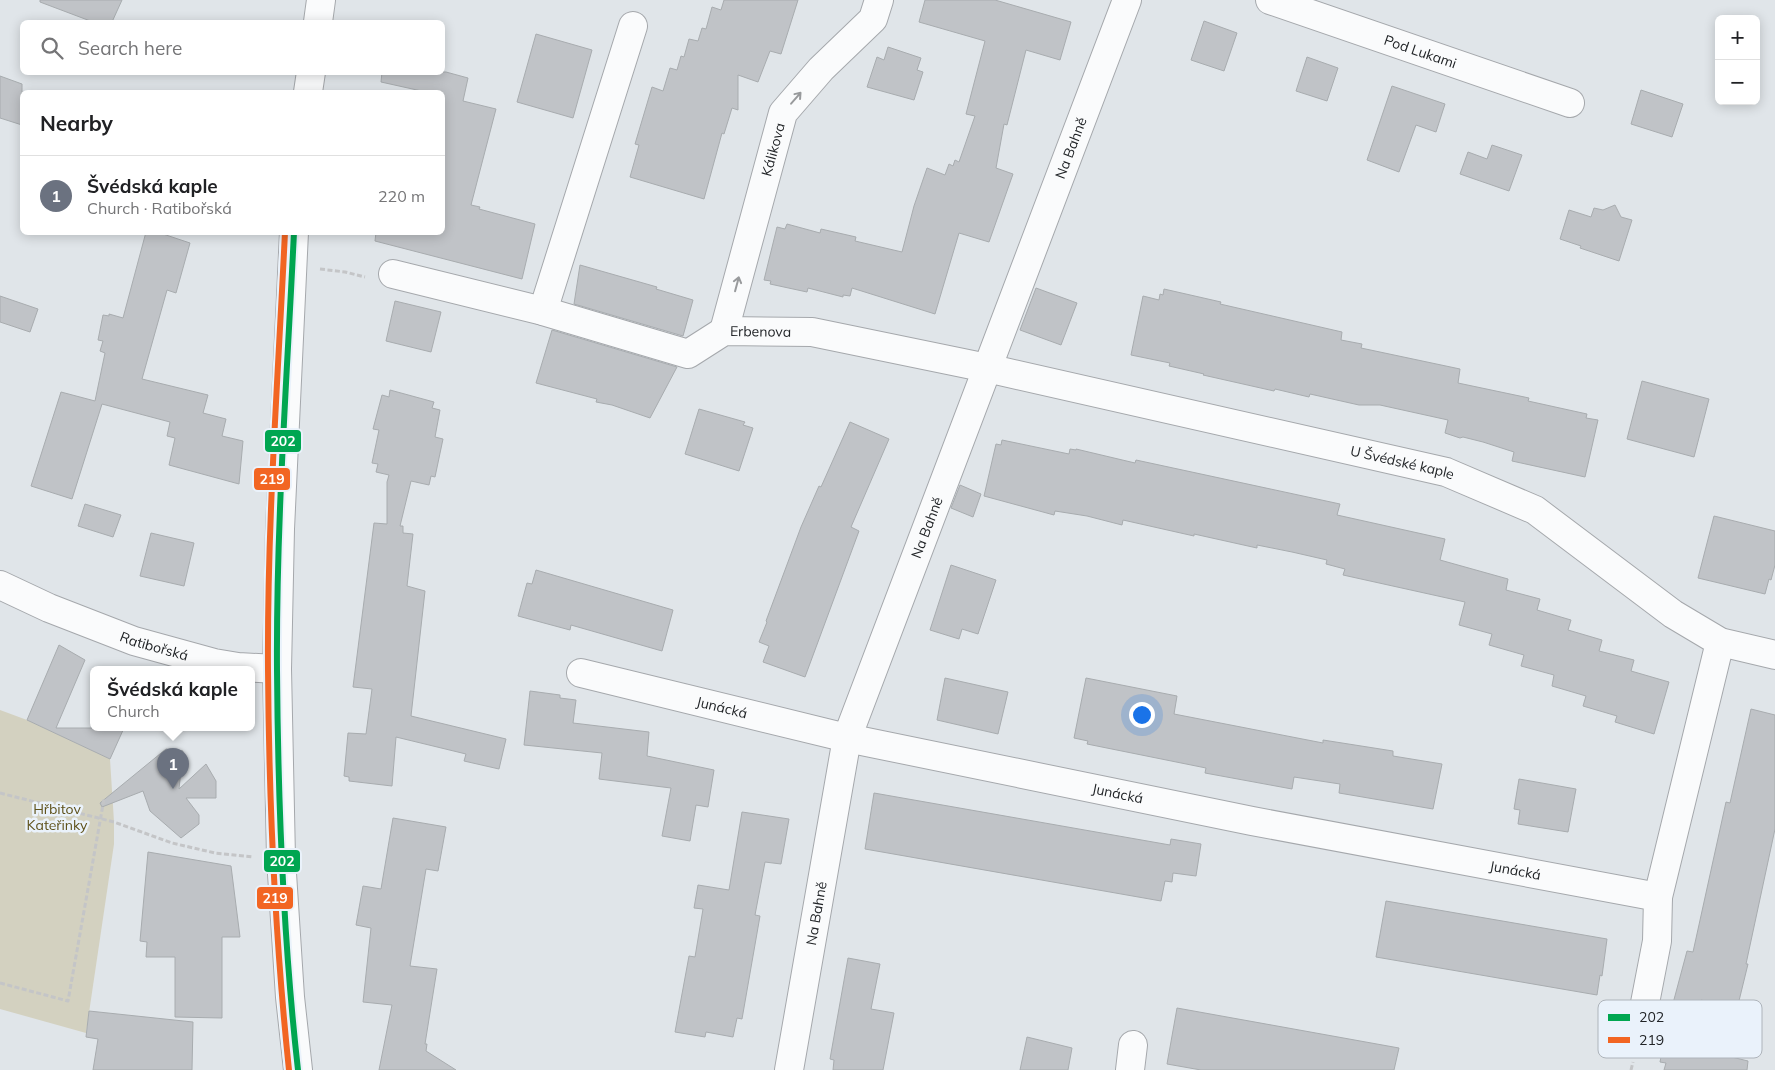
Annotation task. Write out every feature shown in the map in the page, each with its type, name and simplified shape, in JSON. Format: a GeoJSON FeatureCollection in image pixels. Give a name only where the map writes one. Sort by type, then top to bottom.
{"type":"FeatureCollection","features":[{"type":"Feature","properties":{"kind":"street"},"geometry":{"type":"LineString","coordinates":[[318,20],[321,0]]}},
{"type":"Feature","properties":{"kind":"street","name":"Kálikova"},"geometry":{"type":"LineString","coordinates":[[724,332],[783,113],[821,70],[873,19],[878,0]]}},
{"type":"Feature","properties":{"kind":"street","name":"Na Bahně"},"geometry":{"type":"LineString","coordinates":[[789,1070],[847,738],[1127,0]]}},
{"type":"Feature","properties":{"kind":"street","name":"Pod Lukami"},"geometry":{"type":"LineString","coordinates":[[1270,0],[1570,103]]}},
{"type":"Feature","properties":{"kind":"street"},"geometry":{"type":"LineString","coordinates":[[543,311],[633,26]]}},
{"type":"Feature","properties":{"kind":"street"},"geometry":{"type":"LineString","coordinates":[[308,90],[311,75]]}},
{"type":"Feature","properties":{"kind":"street"},"geometry":{"type":"LineString","coordinates":[[294,235],[280,529],[276,669],[282,858],[290,997],[298,1070]]}},
{"type":"Feature","properties":{"kind":"street","name":"Erbenova"},"geometry":{"type":"LineString","coordinates":[[393,274],[543,311],[688,354],[724,332],[812,332],[987,368]]}},
{"type":"Feature","properties":{"kind":"street","name":"U Švédské kaple"},"geometry":{"type":"LineString","coordinates":[[987,368],[1446,472],[1535,510],[1673,614],[1720,642],[1775,655]]}},
{"type":"Feature","properties":{"kind":"street","name":"Ratibořská"},"geometry":{"type":"LineString","coordinates":[[0,585],[49,608],[142,643],[214,663],[232,666]]}},
{"type":"Feature","properties":{"kind":"street"},"geometry":{"type":"LineString","coordinates":[[1646,1000],[1657,941],[1658,897],[1720,642]]}},
{"type":"Feature","properties":{"kind":"street","name":"Ratibořská"},"geometry":{"type":"LineString","coordinates":[[255,668],[276,669]]}},
{"type":"Feature","properties":{"kind":"street","name":"Junácká"},"geometry":{"type":"LineString","coordinates":[[581,673],[847,738],[1252,821],[1658,897]]}},
{"type":"Feature","properties":{"kind":"path"},"geometry":{"type":"LineString","coordinates":[[292,267],[345,272],[391,283],[393,274]]}},
{"type":"Feature","properties":{"kind":"path"},"geometry":{"type":"LineString","coordinates":[[0,793],[100,818],[172,843],[215,853],[282,858]]}},
{"type":"Feature","properties":{"kind":"path"},"geometry":{"type":"LineString","coordinates":[[0,983],[68,1001],[104,799]]}},
{"type":"Feature","properties":{"kind":"green space","name":"Hřbitov Kateřinky"},"geometry":{"type":"Polygon","coordinates":[[[0,710],[27,720],[110,759],[114,844],[86,1033],[0,1009],[0,710]]]}},
{"type":"Feature","properties":{"kind":"building"},"geometry":{"type":"Polygon","coordinates":[[[40,0],[122,0],[113,20],[88,20],[40,2],[40,0]]]}},
{"type":"Feature","properties":{"kind":"building"},"geometry":{"type":"Polygon","coordinates":[[[724,0],[798,0],[781,54],[770,51],[758,82],[738,75],[738,110],[732,108],[724,134],[722,133],[704,199],[630,177],[639,145],[635,144],[652,87],[663,91],[670,68],[677,70],[681,56],[684,57],[689,39],[698,41],[702,28],[706,29],[712,7],[721,10],[724,0]]]}},
{"type":"Feature","properties":{"kind":"building"},"geometry":{"type":"Polygon","coordinates":[[[925,0],[995,0],[1071,22],[1060,60],[1026,50],[1007,125],[1004,124],[996,168],[1013,174],[989,242],[959,233],[935,314],[852,288],[850,296],[843,295],[843,297],[808,288],[807,292],[770,284],[771,281],[764,280],[777,227],[785,229],[787,224],[820,233],[821,229],[856,237],[855,241],[902,252],[914,206],[927,168],[945,175],[949,164],[953,166],[955,160],[959,162],[975,116],[966,114],[985,41],[919,22],[925,0]]]}},
{"type":"Feature","properties":{"kind":"building"},"geometry":{"type":"Polygon","coordinates":[[[1204,21],[1237,33],[1224,71],[1191,60],[1204,21]]]}},
{"type":"Feature","properties":{"kind":"building"},"geometry":{"type":"Polygon","coordinates":[[[536,34],[592,50],[573,118],[517,102],[536,34]]]}},
{"type":"Feature","properties":{"kind":"building"},"geometry":{"type":"Polygon","coordinates":[[[888,47],[921,58],[917,70],[923,72],[914,100],[867,87],[877,57],[884,60],[888,47]]]}},
{"type":"Feature","properties":{"kind":"building"},"geometry":{"type":"Polygon","coordinates":[[[1307,57],[1338,68],[1327,101],[1296,91],[1307,57]]]}},
{"type":"Feature","properties":{"kind":"building"},"geometry":{"type":"Polygon","coordinates":[[[446,72],[468,78],[463,101],[496,109],[471,205],[480,207],[479,209],[535,224],[522,279],[375,241],[376,235],[445,235],[445,90],[417,90],[381,82],[382,75],[445,75],[446,72]]]}},
{"type":"Feature","properties":{"kind":"building"},"geometry":{"type":"Polygon","coordinates":[[[0,76],[22,84],[22,90],[20,90],[20,124],[0,118],[0,76]]]}},
{"type":"Feature","properties":{"kind":"building"},"geometry":{"type":"Polygon","coordinates":[[[1392,86],[1445,104],[1436,132],[1416,125],[1399,172],[1367,160],[1392,86]]]}},
{"type":"Feature","properties":{"kind":"building"},"geometry":{"type":"Polygon","coordinates":[[[1641,90],[1683,104],[1672,137],[1631,124],[1641,90]]]}},
{"type":"Feature","properties":{"kind":"building"},"geometry":{"type":"Polygon","coordinates":[[[1492,145],[1522,155],[1509,191],[1460,174],[1468,152],[1487,159],[1492,145]]]}},
{"type":"Feature","properties":{"kind":"building"},"geometry":{"type":"Polygon","coordinates":[[[1615,205],[1621,217],[1632,220],[1619,261],[1560,239],[1569,210],[1591,217],[1594,208],[1603,210],[1615,205]]]}},
{"type":"Feature","properties":{"kind":"building"},"geometry":{"type":"Polygon","coordinates":[[[145,235],[166,235],[190,243],[176,293],[167,290],[142,379],[208,395],[203,413],[226,419],[222,436],[243,441],[239,484],[169,465],[175,438],[167,436],[170,422],[102,404],[72,499],[31,486],[61,392],[95,401],[105,353],[100,351],[103,341],[98,340],[103,315],[109,316],[109,314],[123,318],[145,235]]]}},
{"type":"Feature","properties":{"kind":"building"},"geometry":{"type":"Polygon","coordinates":[[[580,265],[657,287],[656,289],[693,300],[683,336],[574,304],[580,265]]]}},
{"type":"Feature","properties":{"kind":"building"},"geometry":{"type":"Polygon","coordinates":[[[1036,288],[1077,303],[1061,345],[1020,330],[1036,288]]]}},
{"type":"Feature","properties":{"kind":"building"},"geometry":{"type":"Polygon","coordinates":[[[1164,289],[1342,332],[1341,340],[1362,344],[1361,348],[1460,369],[1458,383],[1529,398],[1528,401],[1587,414],[1586,418],[1598,420],[1585,477],[1512,461],[1514,452],[1445,433],[1448,420],[1380,405],[1359,405],[1310,394],[1309,397],[1275,389],[1274,391],[1203,375],[1169,366],[1170,363],[1131,355],[1143,296],[1159,300],[1160,294],[1163,295],[1164,289]]]}},
{"type":"Feature","properties":{"kind":"building"},"geometry":{"type":"Polygon","coordinates":[[[0,296],[38,309],[30,332],[0,322],[0,296]]]}},
{"type":"Feature","properties":{"kind":"building"},"geometry":{"type":"Polygon","coordinates":[[[395,301],[441,312],[431,352],[386,341],[395,301]]]}},
{"type":"Feature","properties":{"kind":"building"},"geometry":{"type":"Polygon","coordinates":[[[552,330],[677,367],[650,418],[612,405],[596,402],[597,399],[536,383],[552,330]]]}},
{"type":"Feature","properties":{"kind":"building"},"geometry":{"type":"Polygon","coordinates":[[[1642,381],[1709,399],[1694,457],[1627,439],[1642,381]]]}},
{"type":"Feature","properties":{"kind":"building"},"geometry":{"type":"Polygon","coordinates":[[[390,390],[434,402],[432,408],[440,410],[435,437],[443,439],[435,477],[431,476],[429,485],[411,481],[400,526],[403,526],[403,533],[413,534],[407,586],[425,591],[411,716],[506,739],[499,769],[464,761],[466,754],[396,737],[392,786],[349,781],[349,777],[344,776],[348,733],[366,734],[372,689],[353,687],[374,523],[387,524],[387,482],[389,475],[376,472],[378,464],[372,463],[379,430],[373,429],[382,395],[389,397],[390,390]]]}},
{"type":"Feature","properties":{"kind":"building"},"geometry":{"type":"Polygon","coordinates":[[[699,409],[745,422],[743,425],[753,428],[739,471],[685,454],[699,409]]]}},
{"type":"Feature","properties":{"kind":"building"},"geometry":{"type":"Polygon","coordinates":[[[850,422],[889,439],[851,527],[859,531],[805,677],[763,662],[769,646],[759,642],[801,527],[850,422]]]}},
{"type":"Feature","properties":{"kind":"building"},"geometry":{"type":"Polygon","coordinates":[[[1002,440],[1069,454],[1070,449],[1076,449],[1135,463],[1136,460],[1340,504],[1337,515],[1445,539],[1440,560],[1508,579],[1506,590],[1540,599],[1537,610],[1571,620],[1568,630],[1602,640],[1599,651],[1634,660],[1631,671],[1669,682],[1654,734],[1615,722],[1617,716],[1583,706],[1586,696],[1552,686],[1554,675],[1521,666],[1524,655],[1489,645],[1492,634],[1459,625],[1465,602],[1343,575],[1345,569],[1326,564],[1327,560],[1292,552],[1257,545],[1257,548],[1123,520],[1122,525],[1087,516],[1055,511],[1054,515],[984,496],[996,444],[1001,445],[1002,440]]]}},
{"type":"Feature","properties":{"kind":"building"},"geometry":{"type":"Polygon","coordinates":[[[960,485],[981,494],[973,517],[951,508],[960,485]]]}},
{"type":"Feature","properties":{"kind":"building"},"geometry":{"type":"Polygon","coordinates":[[[85,504],[121,515],[113,537],[78,526],[85,504]]]}},
{"type":"Feature","properties":{"kind":"building"},"geometry":{"type":"Polygon","coordinates":[[[1714,516],[1775,531],[1775,565],[1765,594],[1698,578],[1714,516]]]}},
{"type":"Feature","properties":{"kind":"building"},"geometry":{"type":"Polygon","coordinates":[[[151,533],[194,543],[184,586],[140,576],[151,533]]]}},
{"type":"Feature","properties":{"kind":"building"},"geometry":{"type":"Polygon","coordinates":[[[951,565],[996,580],[978,634],[962,629],[959,639],[930,630],[951,565]]]}},
{"type":"Feature","properties":{"kind":"building"},"geometry":{"type":"Polygon","coordinates":[[[536,570],[673,610],[662,651],[571,625],[570,630],[518,616],[527,583],[532,584],[536,570]]]}},
{"type":"Feature","properties":{"kind":"building"},"geometry":{"type":"Polygon","coordinates":[[[59,645],[85,660],[56,728],[90,728],[90,731],[123,731],[110,759],[27,720],[59,645]]]}},
{"type":"Feature","properties":{"kind":"building"},"geometry":{"type":"Polygon","coordinates":[[[945,678],[1008,692],[998,734],[937,720],[945,678]]]}},
{"type":"Feature","properties":{"kind":"building"},"geometry":{"type":"Polygon","coordinates":[[[1086,678],[1177,696],[1174,714],[1323,743],[1323,740],[1393,751],[1393,756],[1442,764],[1433,809],[1339,793],[1340,784],[1294,777],[1292,789],[1205,773],[1206,768],[1087,744],[1088,741],[1074,738],[1086,678]]]}},
{"type":"Feature","properties":{"kind":"building"},"geometry":{"type":"Polygon","coordinates":[[[530,691],[560,695],[560,698],[576,700],[573,723],[649,732],[647,756],[714,770],[708,807],[696,805],[690,841],[662,836],[671,788],[599,779],[602,753],[524,745],[530,691]]]}},
{"type":"Feature","properties":{"kind":"building"},"geometry":{"type":"Polygon","coordinates":[[[1751,709],[1775,715],[1775,829],[1739,1000],[1674,1000],[1687,951],[1693,952],[1726,802],[1730,803],[1751,709]]]}},
{"type":"Feature","properties":{"kind":"building"},"geometry":{"type":"Polygon","coordinates":[[[166,749],[183,751],[179,789],[206,764],[216,781],[216,798],[186,798],[199,815],[199,824],[181,838],[150,811],[143,791],[102,807],[100,803],[166,749]]]}},
{"type":"Feature","properties":{"kind":"building"},"geometry":{"type":"Polygon","coordinates":[[[1519,779],[1576,789],[1568,832],[1518,824],[1520,810],[1514,809],[1519,779]]]}},
{"type":"Feature","properties":{"kind":"building"},"geometry":{"type":"Polygon","coordinates":[[[874,793],[1170,845],[1171,839],[1201,844],[1196,876],[1173,873],[1172,882],[1165,881],[1161,901],[865,849],[874,793]]]}},
{"type":"Feature","properties":{"kind":"building"},"geometry":{"type":"Polygon","coordinates":[[[742,812],[789,819],[781,864],[765,862],[755,915],[760,916],[742,1019],[737,1018],[733,1037],[706,1032],[705,1037],[675,1032],[689,956],[695,957],[703,909],[694,908],[698,885],[729,890],[742,812]]]}},
{"type":"Feature","properties":{"kind":"building"},"geometry":{"type":"Polygon","coordinates":[[[393,818],[446,827],[438,871],[426,869],[410,966],[437,969],[425,1044],[427,1044],[426,1051],[456,1070],[379,1070],[392,1005],[363,1002],[371,928],[356,925],[363,886],[381,889],[393,818]]]}},
{"type":"Feature","properties":{"kind":"building"},"geometry":{"type":"Polygon","coordinates":[[[148,852],[231,866],[240,937],[222,937],[222,1018],[175,1017],[175,957],[146,957],[147,942],[140,941],[148,852]]]}},
{"type":"Feature","properties":{"kind":"building"},"geometry":{"type":"Polygon","coordinates":[[[1386,901],[1607,939],[1602,976],[1600,975],[1597,995],[1376,957],[1386,901]]]}},
{"type":"Feature","properties":{"kind":"building"},"geometry":{"type":"Polygon","coordinates":[[[848,958],[880,964],[871,1009],[894,1013],[883,1070],[833,1070],[834,1060],[830,1059],[848,958]]]}},
{"type":"Feature","properties":{"kind":"building"},"geometry":{"type":"Polygon","coordinates":[[[1177,1008],[1399,1048],[1394,1070],[1201,1070],[1167,1064],[1177,1008]]]}},
{"type":"Feature","properties":{"kind":"building"},"geometry":{"type":"Polygon","coordinates":[[[89,1011],[193,1022],[192,1070],[93,1070],[98,1039],[86,1037],[89,1011]]]}},
{"type":"Feature","properties":{"kind":"building"},"geometry":{"type":"Polygon","coordinates":[[[1027,1037],[1072,1048],[1068,1070],[1020,1070],[1027,1037]]]}},
{"type":"Feature","properties":{"kind":"building"},"geometry":{"type":"Polygon","coordinates":[[[1661,1058],[1736,1058],[1748,1061],[1747,1070],[1664,1070],[1666,1063],[1660,1062],[1661,1058]]]}},
{"type":"Feature","properties":{"kind":"transit line","name":"219"},"geometry":{"type":"LineString","coordinates":[[285,235],[271,506],[268,670],[274,870],[289,1070]]}},
{"type":"Feature","properties":{"kind":"transit line","name":"202"},"geometry":{"type":"LineString","coordinates":[[294,235],[280,506],[277,670],[282,870],[298,1070]]}},
{"type":"Feature","properties":{"kind":"place","name":"Švédská kaple"},"geometry":{"type":"Point","coordinates":[173,789]}}]}
